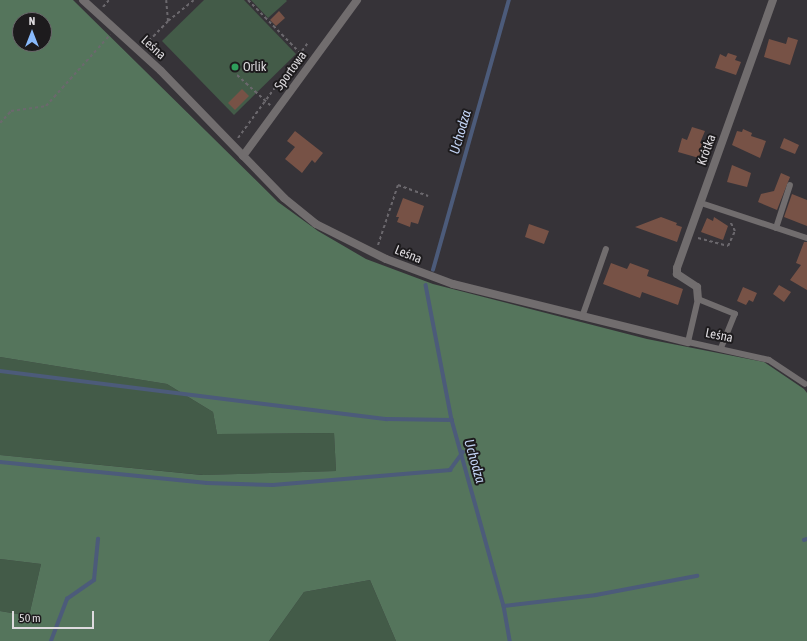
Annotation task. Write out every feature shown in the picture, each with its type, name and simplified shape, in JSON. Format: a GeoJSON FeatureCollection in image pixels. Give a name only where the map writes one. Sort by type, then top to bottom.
{"type":"FeatureCollection","features":[{"type":"Feature","properties":{"kind":"street","name":"Leśna"},"geometry":{"type":"LineString","coordinates":[[83,0],[138,51],[284,198],[316,224],[375,254],[453,284],[688,342]]}},
{"type":"Feature","properties":{"kind":"street","name":"Sportowa"},"geometry":{"type":"LineString","coordinates":[[243,156],[356,0]]}},
{"type":"Feature","properties":{"kind":"street","name":"Krótka"},"geometry":{"type":"LineString","coordinates":[[698,300],[697,287],[678,274],[689,235],[773,0]]}},
{"type":"Feature","properties":{"kind":"lane"},"geometry":{"type":"LineString","coordinates":[[776,228],[790,185]]}},
{"type":"Feature","properties":{"kind":"lane"},"geometry":{"type":"LineString","coordinates":[[701,203],[807,238]]}},
{"type":"Feature","properties":{"kind":"lane"},"geometry":{"type":"LineString","coordinates":[[582,317],[606,249]]}},
{"type":"Feature","properties":{"kind":"lane"},"geometry":{"type":"LineString","coordinates":[[688,342],[698,300],[734,314],[721,348]]}},
{"type":"Feature","properties":{"kind":"lane","name":"Leśna"},"geometry":{"type":"LineString","coordinates":[[688,342],[721,348],[769,360],[805,384]]}},
{"type":"Feature","properties":{"kind":"path"},"geometry":{"type":"LineString","coordinates":[[166,0],[168,21]]}},
{"type":"Feature","properties":{"kind":"path"},"geometry":{"type":"LineString","coordinates":[[138,51],[168,21],[194,0]]}},
{"type":"Feature","properties":{"kind":"path"},"geometry":{"type":"LineString","coordinates":[[248,0],[300,53]]}},
{"type":"Feature","properties":{"kind":"path"},"geometry":{"type":"LineString","coordinates":[[0,123],[11,111],[46,106],[115,30]]}},
{"type":"Feature","properties":{"kind":"path"},"geometry":{"type":"LineString","coordinates":[[232,145],[307,44]]}},
{"type":"Feature","properties":{"kind":"path"},"geometry":{"type":"LineString","coordinates":[[237,75],[265,101]]}},
{"type":"Feature","properties":{"kind":"path"},"geometry":{"type":"LineString","coordinates":[[375,254],[398,185],[428,196]]}},
{"type":"Feature","properties":{"kind":"path"},"geometry":{"type":"LineString","coordinates":[[689,235],[728,246],[735,231],[726,219]]}},
{"type":"Feature","properties":{"kind":"green space"},"geometry":{"type":"Polygon","coordinates":[[[0,0],[73,0],[278,202],[318,231],[366,259],[433,284],[647,339],[764,362],[804,389],[807,393],[807,641],[396,641],[370,580],[304,592],[269,641],[0,641],[0,611],[29,616],[41,564],[0,559],[0,455],[202,475],[336,471],[334,433],[217,434],[213,412],[167,384],[0,357],[0,0]]]}},
{"type":"Feature","properties":{"kind":"green space","name":"Orlik"},"geometry":{"type":"Polygon","coordinates":[[[204,0],[244,0],[296,54],[234,115],[162,41],[204,0]]]}},
{"type":"Feature","properties":{"kind":"green space"},"geometry":{"type":"Polygon","coordinates":[[[251,0],[286,0],[287,1],[268,18],[251,0]]]}},
{"type":"Feature","properties":{"kind":"green space"},"geometry":{"type":"Polygon","coordinates":[[[0,357],[167,384],[213,412],[217,434],[334,433],[336,471],[203,475],[0,455],[0,357]]]}},
{"type":"Feature","properties":{"kind":"green space"},"geometry":{"type":"Polygon","coordinates":[[[0,559],[41,564],[29,616],[0,611],[0,559]]]}},
{"type":"Feature","properties":{"kind":"green space"},"geometry":{"type":"Polygon","coordinates":[[[370,580],[396,641],[269,641],[304,592],[370,580]]]}},
{"type":"Feature","properties":{"kind":"building"},"geometry":{"type":"Polygon","coordinates":[[[279,11],[285,18],[276,26],[270,20],[279,11]]]}},
{"type":"Feature","properties":{"kind":"building"},"geometry":{"type":"Polygon","coordinates":[[[788,37],[798,40],[790,65],[764,57],[769,39],[786,44],[788,37]]]}},
{"type":"Feature","properties":{"kind":"building"},"geometry":{"type":"Polygon","coordinates":[[[728,53],[737,56],[735,60],[741,62],[736,75],[715,68],[720,54],[726,57],[728,53]]]}},
{"type":"Feature","properties":{"kind":"building"},"geometry":{"type":"Polygon","coordinates":[[[242,89],[249,96],[235,110],[228,103],[242,89]]]}},
{"type":"Feature","properties":{"kind":"building"},"geometry":{"type":"Polygon","coordinates":[[[692,127],[705,131],[700,143],[710,146],[706,160],[678,152],[682,138],[687,140],[692,127]]]}},
{"type":"Feature","properties":{"kind":"building"},"geometry":{"type":"Polygon","coordinates":[[[743,129],[752,133],[751,136],[766,141],[760,158],[732,145],[737,131],[742,132],[743,129]]]}},
{"type":"Feature","properties":{"kind":"building"},"geometry":{"type":"Polygon","coordinates":[[[295,131],[323,153],[315,163],[312,160],[302,173],[285,159],[295,147],[287,141],[295,131]]]}},
{"type":"Feature","properties":{"kind":"building"},"geometry":{"type":"Polygon","coordinates":[[[784,138],[799,145],[795,154],[780,148],[784,138]]]}},
{"type":"Feature","properties":{"kind":"building"},"geometry":{"type":"Polygon","coordinates":[[[732,165],[751,173],[747,187],[727,182],[732,165]]]}},
{"type":"Feature","properties":{"kind":"building"},"geometry":{"type":"Polygon","coordinates":[[[781,173],[790,177],[777,210],[758,202],[761,194],[774,191],[781,173]]]}},
{"type":"Feature","properties":{"kind":"building"},"geometry":{"type":"Polygon","coordinates":[[[792,194],[807,200],[807,226],[784,217],[792,194]]]}},
{"type":"Feature","properties":{"kind":"building"},"geometry":{"type":"Polygon","coordinates":[[[403,198],[424,206],[418,224],[411,222],[410,227],[397,222],[399,217],[396,217],[403,198]]]}},
{"type":"Feature","properties":{"kind":"building"},"geometry":{"type":"Polygon","coordinates":[[[661,217],[677,223],[676,225],[682,227],[677,242],[635,227],[661,217]]]}},
{"type":"Feature","properties":{"kind":"building"},"geometry":{"type":"Polygon","coordinates":[[[714,217],[728,226],[723,240],[701,232],[707,218],[713,221],[714,217]]]}},
{"type":"Feature","properties":{"kind":"building"},"geometry":{"type":"Polygon","coordinates":[[[529,224],[549,231],[544,244],[525,237],[529,224]]]}},
{"type":"Feature","properties":{"kind":"building"},"geometry":{"type":"Polygon","coordinates":[[[804,242],[807,242],[807,290],[790,280],[801,265],[796,263],[804,242]]]}},
{"type":"Feature","properties":{"kind":"building"},"geometry":{"type":"Polygon","coordinates":[[[611,263],[627,269],[630,263],[649,270],[647,276],[683,289],[678,305],[642,292],[640,298],[603,284],[611,263]]]}},
{"type":"Feature","properties":{"kind":"building"},"geometry":{"type":"Polygon","coordinates":[[[779,285],[791,292],[784,302],[773,294],[779,285]]]}},
{"type":"Feature","properties":{"kind":"building"},"geometry":{"type":"Polygon","coordinates":[[[743,287],[757,293],[753,302],[749,300],[746,305],[737,301],[743,287]]]}},
{"type":"Feature","properties":{"kind":"waterway","name":"Uchodza"},"geometry":{"type":"LineString","coordinates":[[433,270],[509,0]]}},
{"type":"Feature","properties":{"kind":"waterway","name":"Uchodza"},"geometry":{"type":"LineString","coordinates":[[426,285],[452,420],[504,606],[510,641]]}},
{"type":"Feature","properties":{"kind":"waterway"},"geometry":{"type":"LineString","coordinates":[[0,371],[387,419],[452,420]]}},
{"type":"Feature","properties":{"kind":"waterway"},"geometry":{"type":"LineString","coordinates":[[0,462],[207,483],[273,485],[450,470],[463,452]]}},
{"type":"Feature","properties":{"kind":"waterway"},"geometry":{"type":"LineString","coordinates":[[51,641],[67,599],[94,580],[98,539]]}},
{"type":"Feature","properties":{"kind":"waterway"},"geometry":{"type":"LineString","coordinates":[[504,606],[596,595],[697,576]]}},
{"type":"Feature","properties":{"kind":"place","name":"Orlik"},"geometry":{"type":"Point","coordinates":[235,67]}}]}
